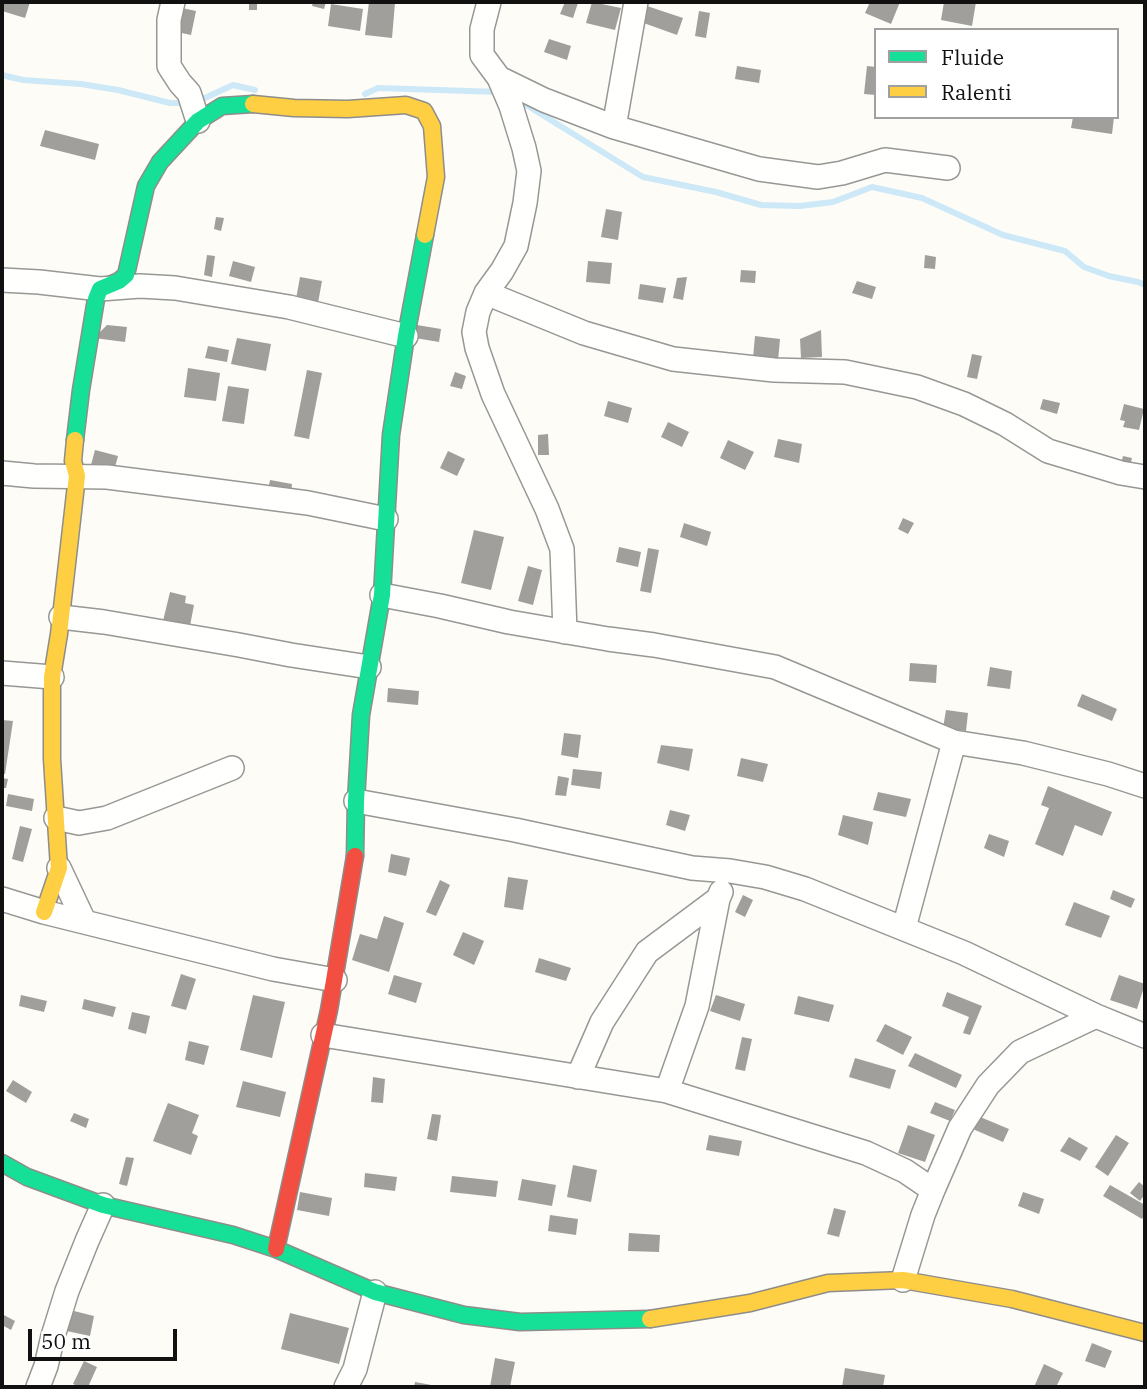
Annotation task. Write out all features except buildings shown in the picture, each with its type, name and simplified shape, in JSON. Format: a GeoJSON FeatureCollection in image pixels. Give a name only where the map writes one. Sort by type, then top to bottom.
{"type":"FeatureCollection","features":[{"type":"Feature","properties":{"kind":"street"},"geometry":{"type":"LineString","coordinates":[[173,2],[169,20],[169,66],[189,93],[198,121]]}},
{"type":"Feature","properties":{"kind":"street"},"geometry":{"type":"LineString","coordinates":[[489,2],[482,29],[482,55],[499,78],[511,106],[528,171],[516,246],[486,293],[474,332],[494,394],[547,509],[562,549],[565,632]]}},
{"type":"Feature","properties":{"kind":"street"},"geometry":{"type":"LineString","coordinates":[[614,127],[636,2]]}},
{"type":"Feature","properties":{"kind":"street"},"geometry":{"type":"LineString","coordinates":[[499,78],[544,100],[614,127],[759,169],[818,177],[885,160],[948,168]]}},
{"type":"Feature","properties":{"kind":"street"},"geometry":{"type":"LineString","coordinates":[[84,921],[59,868],[51,730],[52,677],[77,476],[73,460],[81,390],[100,289],[126,275],[146,186],[160,162],[198,121],[222,106],[254,104],[348,109],[406,105],[424,111],[432,126],[436,177],[406,336],[391,435],[382,595],[361,715],[355,862],[335,980],[276,1249]]}},
{"type":"Feature","properties":{"kind":"street"},"geometry":{"type":"LineString","coordinates":[[2,280],[100,289],[140,286],[175,288],[289,307],[406,336]]}},
{"type":"Feature","properties":{"kind":"street"},"geometry":{"type":"LineString","coordinates":[[486,293],[584,333],[673,359],[774,370],[845,372],[917,387],[964,404],[1005,424],[1048,451],[1121,473],[1145,477]]}},
{"type":"Feature","properties":{"kind":"street"},"geometry":{"type":"LineString","coordinates":[[2,473],[107,477],[308,503],[386,519]]}},
{"type":"Feature","properties":{"kind":"street"},"geometry":{"type":"LineString","coordinates":[[382,595],[509,622],[775,667],[954,742],[1023,753],[1145,786]]}},
{"type":"Feature","properties":{"kind":"street"},"geometry":{"type":"LineString","coordinates":[[61,617],[369,667]]}},
{"type":"Feature","properties":{"kind":"street"},"geometry":{"type":"LineString","coordinates":[[2,673],[52,677]]}},
{"type":"Feature","properties":{"kind":"street"},"geometry":{"type":"LineString","coordinates":[[904,928],[954,742]]}},
{"type":"Feature","properties":{"kind":"street"},"geometry":{"type":"LineString","coordinates":[[56,818],[79,823],[107,818],[232,768]]}},
{"type":"Feature","properties":{"kind":"street"},"geometry":{"type":"LineString","coordinates":[[356,801],[504,828],[692,868],[765,877],[805,889],[964,953],[1096,1016],[1145,1036]]}},
{"type":"Feature","properties":{"kind":"street"},"geometry":{"type":"LineString","coordinates":[[44,912],[59,868]]}},
{"type":"Feature","properties":{"kind":"street"},"geometry":{"type":"LineString","coordinates":[[667,1091],[697,1006],[718,899],[730,871]]}},
{"type":"Feature","properties":{"kind":"street"},"geometry":{"type":"LineString","coordinates":[[2,899],[273,969],[335,980]]}},
{"type":"Feature","properties":{"kind":"street"},"geometry":{"type":"LineString","coordinates":[[578,1077],[602,1022],[647,952],[718,899]]}},
{"type":"Feature","properties":{"kind":"street"},"geometry":{"type":"LineString","coordinates":[[903,1280],[923,1215],[960,1128],[988,1085],[1020,1052],[1096,1016]]}},
{"type":"Feature","properties":{"kind":"street"},"geometry":{"type":"LineString","coordinates":[[323,1035],[667,1091],[866,1153],[905,1171],[933,1190]]}},
{"type":"Feature","properties":{"kind":"street"},"geometry":{"type":"LineString","coordinates":[[2,1163],[27,1177],[103,1205],[233,1235],[276,1249],[375,1292],[464,1315],[520,1322],[650,1319],[750,1303],[828,1283],[903,1280],[1012,1298],[1145,1333]]}},
{"type":"Feature","properties":{"kind":"street"},"geometry":{"type":"LineString","coordinates":[[38,1387],[46,1366],[52,1336],[77,1265],[103,1205]]}},
{"type":"Feature","properties":{"kind":"street"},"geometry":{"type":"LineString","coordinates":[[346,1387],[355,1369],[375,1292]]}},
{"type":"Feature","properties":{"kind":"waterway"},"geometry":{"type":"LineString","coordinates":[[2,75],[23,80],[81,84],[170,103],[186,103]]}},
{"type":"Feature","properties":{"kind":"waterway"},"geometry":{"type":"LineString","coordinates":[[196,102],[233,85],[255,90]]}},
{"type":"Feature","properties":{"kind":"waterway"},"geometry":{"type":"LineString","coordinates":[[365,94],[378,88],[499,92]]}},
{"type":"Feature","properties":{"kind":"waterway"},"geometry":{"type":"LineString","coordinates":[[515,98],[643,177],[716,192],[761,205],[800,206],[833,202],[872,187],[922,198],[1003,235],[1065,251],[1084,267],[1145,285]]}},
{"type":"Feature","properties":{"kind":"traffic: fast"},"geometry":{"type":"LineString","coordinates":[[75,440],[96,299],[100,289],[126,275],[146,186],[160,162],[198,121],[222,106],[253,104]]}},
{"type":"Feature","properties":{"kind":"traffic: fast"},"geometry":{"type":"LineString","coordinates":[[355,856],[361,715],[382,595],[391,435],[425,235]]}},
{"type":"Feature","properties":{"kind":"traffic: fast"},"geometry":{"type":"LineString","coordinates":[[2,1163],[27,1177],[103,1205],[233,1235],[276,1249],[375,1292],[464,1315],[520,1322],[650,1319]]}},
{"type":"Feature","properties":{"kind":"traffic: slow"},"geometry":{"type":"LineString","coordinates":[[253,104],[348,109],[406,105],[424,111],[432,126],[436,177],[425,235]]}},
{"type":"Feature","properties":{"kind":"traffic: slow"},"geometry":{"type":"LineString","coordinates":[[44,912],[59,868],[52,759],[52,677],[77,476],[73,461],[75,440]]}},
{"type":"Feature","properties":{"kind":"traffic: slow"},"geometry":{"type":"LineString","coordinates":[[650,1319],[750,1303],[828,1283],[903,1280],[1012,1299],[1145,1333]]}},
{"type":"Feature","properties":{"kind":"traffic: jam"},"geometry":{"type":"LineString","coordinates":[[276,1249],[329,1010],[355,856]]}}]}
